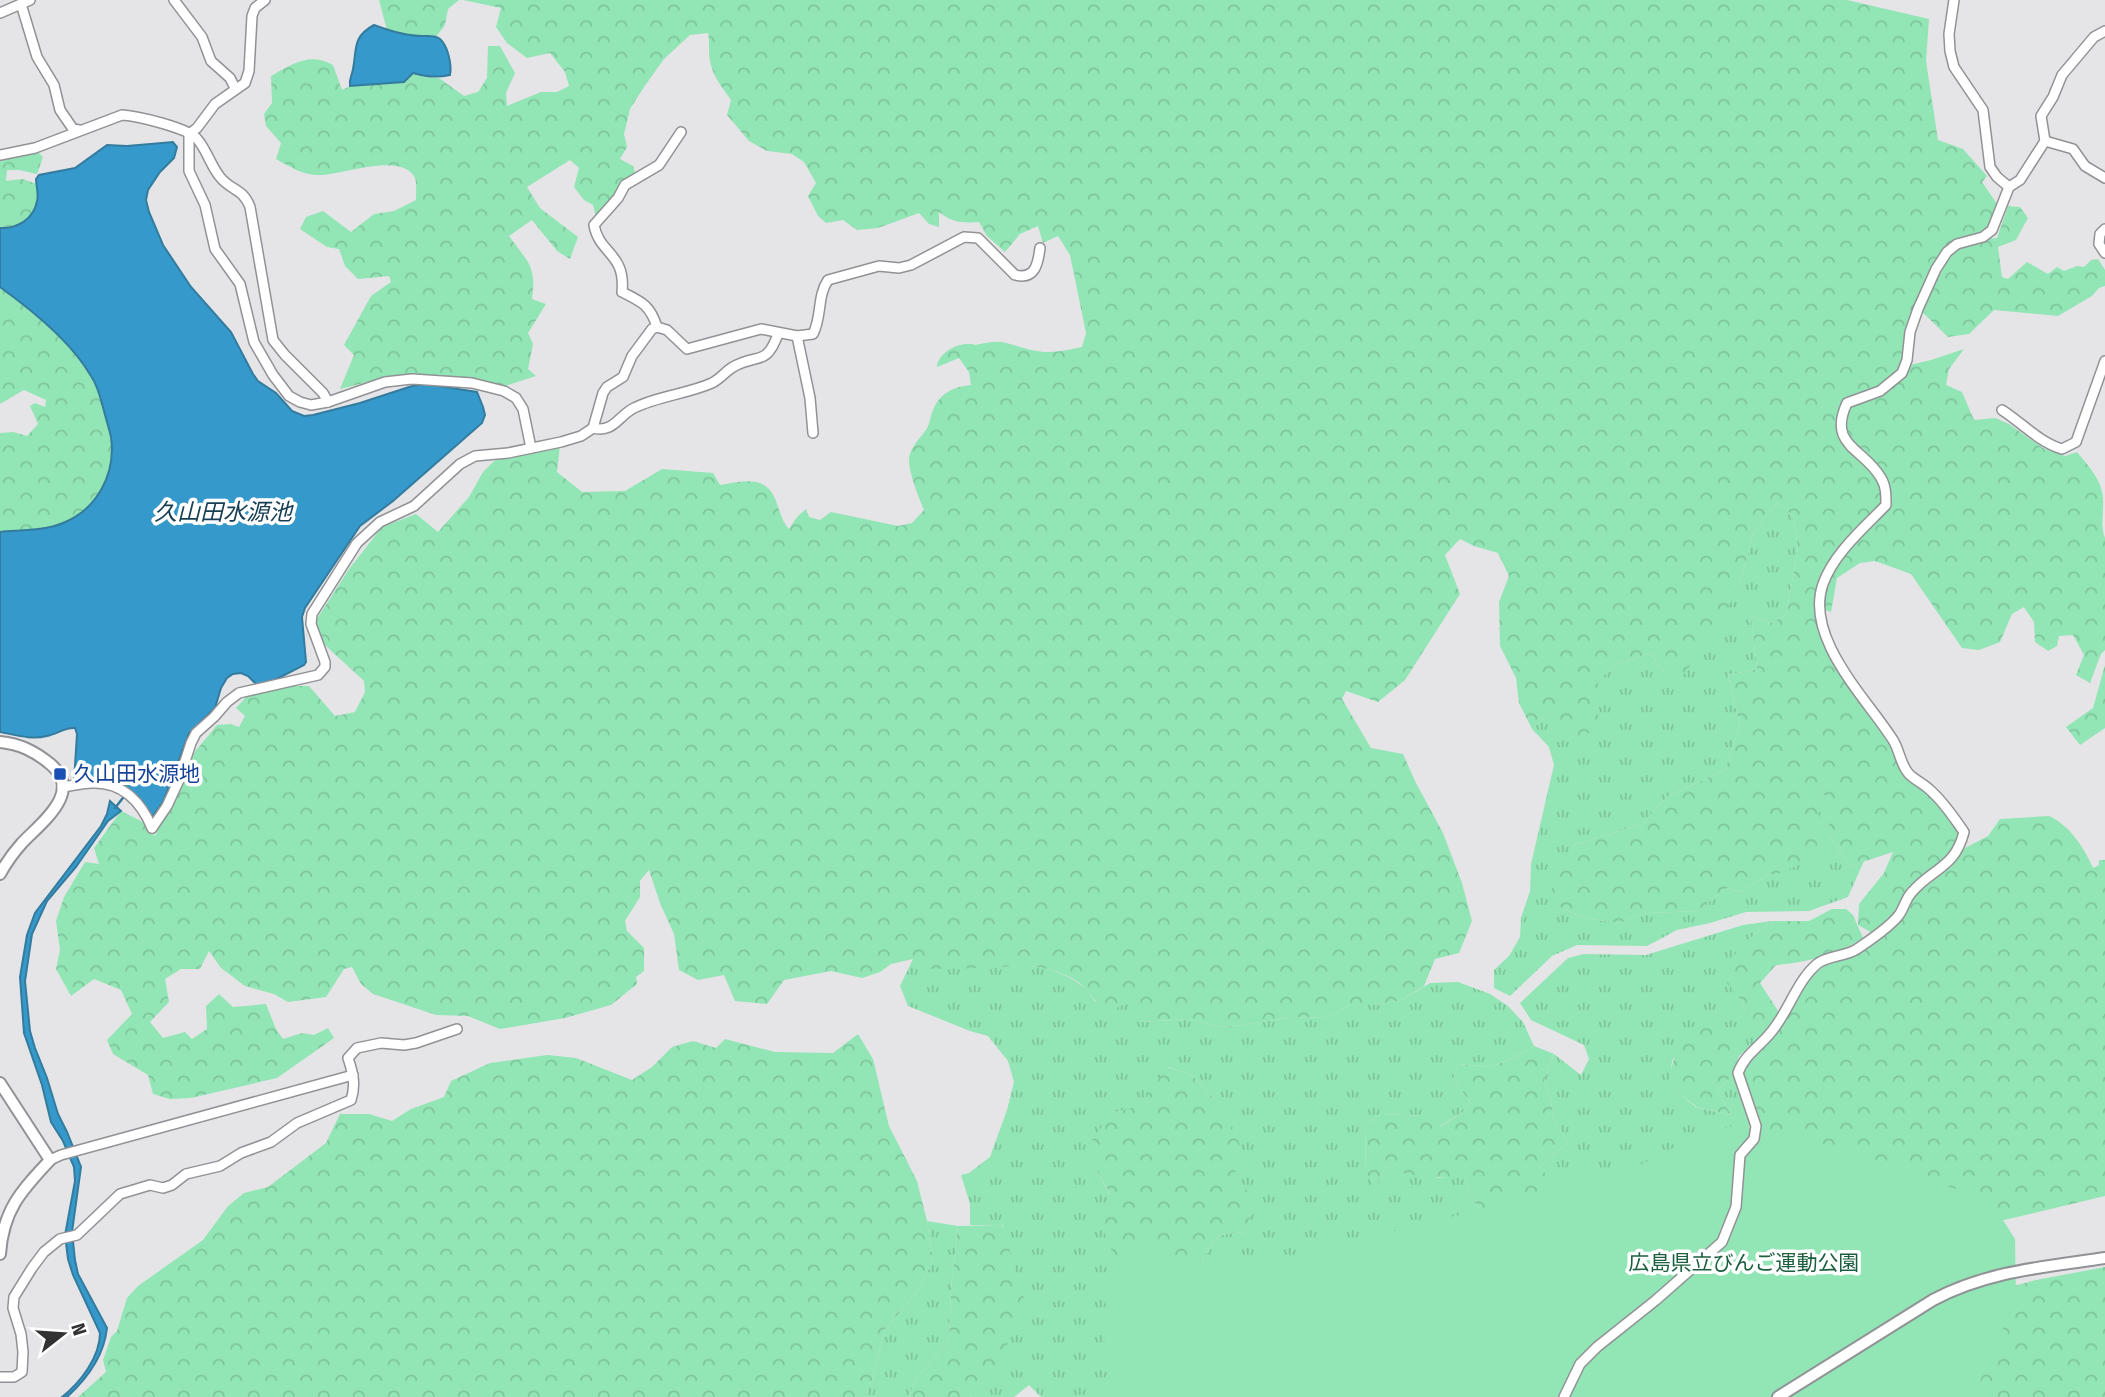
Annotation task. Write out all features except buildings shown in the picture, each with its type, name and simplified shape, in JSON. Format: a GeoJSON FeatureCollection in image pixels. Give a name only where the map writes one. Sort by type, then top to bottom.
{"type":"FeatureCollection","features":[{"type":"Feature","properties":{"kind":"street"},"geometry":{"type":"LineString","coordinates":[[174,0],[202,37],[211,61],[229,78],[235,88]]}},
{"type":"Feature","properties":{"kind":"street"},"geometry":{"type":"LineString","coordinates":[[265,0],[255,8],[252,16],[249,71],[245,83],[215,104],[189,135],[189,171],[205,205],[215,249],[240,284],[254,342],[273,375],[289,396],[311,405],[384,383],[412,379],[472,383],[503,391],[516,398],[523,409],[531,448]]}},
{"type":"Feature","properties":{"kind":"street"},"geometry":{"type":"LineString","coordinates":[[1954,0],[1949,34],[1954,67],[1983,110],[1990,167],[2009,187]]}},
{"type":"Feature","properties":{"kind":"street"},"geometry":{"type":"LineString","coordinates":[[0,13],[26,2],[37,57],[58,95],[60,110],[73,129],[79,130]]}},
{"type":"Feature","properties":{"kind":"street"},"geometry":{"type":"LineString","coordinates":[[1564,1397],[1580,1363],[1722,1242],[1736,1207],[1740,1155],[1754,1139],[1756,1126],[1738,1073],[1751,1052],[1774,1029],[1807,973],[1826,959],[1854,951],[1898,916],[1912,892],[1948,863],[1960,846],[1964,832],[1931,790],[1910,775],[1902,764],[1895,743],[1835,658],[1826,637],[1819,608],[1823,584],[1850,542],[1886,505],[1886,490],[1880,476],[1844,440],[1840,429],[1842,414],[1847,403],[1880,391],[1902,373],[1907,360],[1910,332],[1936,269],[1947,252],[1957,244],[1983,237],[1992,230],[2009,187],[2020,180],[2045,141],[2041,116],[2062,75],[2094,37],[2105,31]]}},
{"type":"Feature","properties":{"kind":"street"},"geometry":{"type":"LineString","coordinates":[[0,155],[35,148],[121,115],[169,125],[196,136],[222,179],[246,197],[250,207],[273,340],[323,393],[328,402]]}},
{"type":"Feature","properties":{"kind":"street"},"geometry":{"type":"LineString","coordinates":[[657,327],[653,314],[645,304],[622,292],[620,265],[596,234],[594,225],[618,198],[625,185],[659,165],[681,132]]}},
{"type":"Feature","properties":{"kind":"street"},"geometry":{"type":"LineString","coordinates":[[2045,141],[2073,149],[2085,166],[2105,178]]}},
{"type":"Feature","properties":{"kind":"street"},"geometry":{"type":"LineString","coordinates":[[2105,229],[2100,234],[2099,244],[2105,253]]}},
{"type":"Feature","properties":{"kind":"street"},"geometry":{"type":"LineString","coordinates":[[67,786],[98,783],[118,788],[136,800],[152,828],[167,806],[196,733],[214,718],[227,702],[239,693],[318,675],[325,667],[311,624],[312,614],[364,535],[380,522],[414,506],[460,464],[475,456],[508,453],[561,442],[581,436],[593,428],[603,393],[607,387],[623,377],[632,356],[652,329],[657,327],[667,330],[687,349],[761,330],[797,336],[813,334],[817,325],[822,288],[828,280],[879,266],[899,268],[911,265],[964,237],[971,236],[978,238],[1015,275],[1023,277],[1030,275],[1038,265],[1041,248]]}},
{"type":"Feature","properties":{"kind":"street"},"geometry":{"type":"LineString","coordinates":[[593,428],[612,428],[633,408],[714,382],[734,366],[762,357],[772,350],[778,334]]}},
{"type":"Feature","properties":{"kind":"street"},"geometry":{"type":"LineString","coordinates":[[797,336],[810,398],[813,433]]}},
{"type":"Feature","properties":{"kind":"street"},"geometry":{"type":"LineString","coordinates":[[2001,410],[2047,444],[2062,449],[2076,442],[2105,361]]}},
{"type":"Feature","properties":{"kind":"street"},"geometry":{"type":"LineString","coordinates":[[0,742],[29,748],[57,769],[67,786]]}},
{"type":"Feature","properties":{"kind":"street"},"geometry":{"type":"LineString","coordinates":[[0,874],[20,845],[57,807],[67,786]]}},
{"type":"Feature","properties":{"kind":"street"},"geometry":{"type":"LineString","coordinates":[[0,1377],[14,1377],[22,1372],[23,1352],[13,1308],[14,1297],[44,1252],[60,1239],[77,1235],[120,1194],[150,1185],[163,1188],[172,1185],[186,1174],[220,1166],[241,1153],[271,1142],[298,1123],[351,1100],[355,1090],[354,1076],[348,1058],[357,1048],[382,1043],[416,1043],[457,1029]]}},
{"type":"Feature","properties":{"kind":"street"},"geometry":{"type":"LineString","coordinates":[[0,1254],[6,1219],[23,1189],[50,1160],[177,1122],[354,1076]]}},
{"type":"Feature","properties":{"kind":"street"},"geometry":{"type":"LineString","coordinates":[[0,1083],[4,1099],[50,1160]]}},
{"type":"Feature","properties":{"kind":"street"},"geometry":{"type":"LineString","coordinates":[[1778,1397],[1958,1286],[2007,1272],[2105,1258]]}},
{"type":"Feature","properties":{"kind":"green space"},"geometry":{"type":"Polygon","coordinates":[[[379,0],[459,0],[448,9],[445,25],[436,37],[387,30],[379,0]]]}},
{"type":"Feature","properties":{"kind":"green space"},"geometry":{"type":"Polygon","coordinates":[[[463,0],[1847,0],[1929,19],[1926,61],[1938,140],[1963,149],[1987,176],[1982,182],[1997,204],[1990,229],[1982,235],[1956,242],[1934,268],[1901,371],[1878,389],[1846,401],[1838,429],[1878,477],[1884,504],[1821,584],[1824,638],[1893,744],[1900,765],[1929,792],[1961,833],[1958,845],[1896,915],[1874,934],[1858,925],[1859,904],[1884,873],[1893,852],[1850,866],[1829,836],[1829,799],[1815,787],[1824,855],[1777,874],[1769,874],[1740,892],[1727,888],[1697,911],[1647,913],[1619,923],[1591,919],[1562,909],[1551,890],[1574,845],[1642,824],[1668,796],[1725,770],[1740,726],[1728,675],[1757,669],[1751,616],[1771,623],[1786,615],[1798,548],[1793,516],[1778,502],[1753,533],[1741,580],[1718,630],[1680,679],[1665,673],[1650,653],[1613,666],[1598,682],[1598,730],[1579,737],[1547,715],[1532,729],[1519,703],[1516,678],[1500,646],[1499,602],[1509,576],[1498,553],[1460,539],[1445,555],[1460,594],[1405,680],[1378,702],[1346,691],[1342,699],[1371,748],[1403,754],[1443,833],[1462,883],[1472,921],[1459,953],[1435,959],[1424,986],[1402,1000],[1376,1005],[1350,1005],[1327,1018],[1290,1017],[1244,1025],[1220,1027],[1191,1019],[1139,1022],[1130,1001],[1111,1011],[1097,1002],[1074,979],[1054,971],[1018,965],[998,968],[919,969],[913,959],[891,964],[880,972],[862,978],[831,971],[784,980],[767,1004],[735,1001],[724,975],[698,980],[679,970],[674,934],[649,870],[640,881],[640,897],[625,921],[627,931],[644,948],[644,971],[636,977],[637,984],[611,1005],[565,1018],[500,1029],[468,1016],[436,1015],[373,994],[361,984],[352,967],[344,969],[326,997],[288,1002],[274,994],[245,986],[221,968],[209,951],[200,969],[181,969],[165,979],[169,1002],[150,1022],[163,1038],[185,1032],[192,1039],[207,1029],[206,1006],[219,994],[233,1007],[266,1004],[283,1039],[302,1033],[314,1035],[328,1028],[334,1038],[277,1078],[191,1098],[170,1099],[153,1094],[148,1075],[113,1054],[107,1040],[132,1014],[121,990],[94,979],[71,996],[56,969],[60,950],[56,921],[64,897],[85,862],[99,864],[94,848],[121,811],[143,822],[155,836],[194,753],[217,725],[231,724],[239,727],[245,716],[236,708],[247,696],[291,686],[309,686],[335,716],[355,712],[365,692],[364,681],[325,645],[313,625],[349,569],[382,527],[416,514],[438,532],[469,497],[483,472],[494,461],[560,445],[557,472],[582,492],[625,491],[662,469],[713,473],[720,485],[746,481],[768,488],[789,529],[806,509],[809,517],[820,520],[831,512],[898,526],[912,523],[924,510],[910,470],[909,458],[912,450],[927,428],[939,399],[953,389],[971,385],[969,372],[959,358],[937,367],[944,353],[959,345],[996,342],[1038,351],[1063,351],[1082,347],[1086,333],[1070,255],[1058,236],[1043,243],[1038,226],[1020,234],[1005,252],[987,236],[979,222],[958,221],[939,212],[939,227],[929,224],[919,213],[878,228],[857,230],[843,220],[826,223],[818,216],[808,196],[816,183],[804,162],[792,154],[767,151],[749,141],[727,115],[731,100],[711,67],[708,33],[690,35],[664,59],[630,109],[624,134],[627,147],[620,159],[633,166],[635,173],[596,217],[593,205],[584,200],[574,187],[579,168],[570,160],[527,187],[540,208],[578,237],[570,259],[557,251],[532,220],[509,236],[526,258],[532,271],[532,299],[546,304],[528,333],[533,344],[528,369],[536,376],[502,387],[460,378],[412,375],[380,379],[340,389],[354,355],[344,345],[371,296],[391,282],[389,276],[358,279],[345,266],[339,249],[327,247],[300,229],[306,217],[323,211],[351,232],[374,214],[394,211],[416,200],[416,180],[408,170],[398,166],[372,166],[316,175],[298,171],[276,159],[281,143],[266,126],[264,114],[272,103],[271,76],[301,61],[316,60],[333,65],[342,90],[350,86],[404,82],[413,73],[439,78],[464,96],[478,92],[487,78],[488,46],[500,46],[515,73],[506,93],[507,106],[541,92],[557,92],[569,86],[565,72],[550,53],[527,58],[507,43],[496,27],[501,8],[463,0]]]}},
{"type":"Feature","properties":{"kind":"green space"},"geometry":{"type":"Polygon","coordinates":[[[37,151],[43,157],[37,174],[7,170],[6,181],[22,179],[37,184],[41,214],[0,241],[0,161],[37,151]]]}},
{"type":"Feature","properties":{"kind":"green space"},"geometry":{"type":"Polygon","coordinates":[[[2008,206],[2020,207],[2028,218],[2016,240],[1998,247],[2002,277],[2008,279],[2027,262],[2048,274],[2057,267],[2064,271],[2077,266],[2084,267],[2091,260],[2098,259],[2105,270],[2105,286],[2058,316],[1994,310],[1969,334],[1948,337],[1919,309],[1926,293],[1941,264],[1953,249],[1969,242],[1997,238],[2008,206]]]}},
{"type":"Feature","properties":{"kind":"green space"},"geometry":{"type":"Polygon","coordinates":[[[0,278],[89,360],[123,462],[83,526],[0,537],[0,433],[13,432],[27,436],[38,424],[30,406],[35,403],[45,407],[46,400],[24,390],[0,404],[0,278]]]}},
{"type":"Feature","properties":{"kind":"green space"},"geometry":{"type":"Polygon","coordinates":[[[1964,349],[1949,369],[1946,385],[1962,392],[1974,420],[1995,418],[2009,424],[2043,448],[2065,456],[2077,452],[2100,485],[2105,538],[2105,650],[2090,683],[2076,675],[2084,655],[2073,635],[2059,636],[2057,646],[2048,651],[2035,642],[2034,622],[2024,607],[2012,614],[2000,642],[1979,650],[1962,648],[1911,574],[1875,561],[1860,563],[1837,578],[1831,612],[1820,608],[1824,585],[1838,560],[1888,506],[1887,490],[1842,429],[1848,404],[1904,374],[1910,365],[1964,349]]]}},
{"type":"Feature","properties":{"kind":"green space"},"geometry":{"type":"Polygon","coordinates":[[[1778,502],[1793,516],[1798,548],[1786,615],[1771,623],[1751,616],[1757,669],[1728,675],[1740,726],[1725,770],[1668,796],[1642,824],[1574,845],[1562,909],[1591,919],[1619,923],[1647,913],[1697,911],[1727,888],[1740,892],[1769,874],[1814,786],[1829,799],[1829,836],[1850,866],[1864,861],[1848,897],[1809,911],[1746,912],[1677,930],[1647,946],[1577,945],[1552,956],[1510,996],[1494,988],[1494,970],[1509,956],[1520,937],[1521,918],[1530,891],[1531,864],[1554,765],[1549,747],[1532,729],[1547,715],[1598,681],[1613,666],[1650,653],[1665,673],[1730,602],[1741,580],[1753,533],[1778,502]]]}},
{"type":"Feature","properties":{"kind":"green space"},"geometry":{"type":"Polygon","coordinates":[[[2105,665],[2105,728],[2080,745],[2066,727],[2093,708],[2105,665]]]}},
{"type":"Feature","properties":{"kind":"green space"},"geometry":{"type":"Polygon","coordinates":[[[2049,816],[2063,825],[2075,838],[2093,868],[2099,865],[2099,860],[2105,860],[2105,1196],[2000,1221],[1758,1142],[1761,1126],[1747,1088],[1745,1068],[1778,1032],[1811,977],[1828,963],[1856,956],[1879,940],[1902,920],[1916,895],[1952,866],[1965,848],[1988,836],[2000,819],[2049,816]]]}},
{"type":"Feature","properties":{"kind":"green space"},"geometry":{"type":"Polygon","coordinates":[[[1832,909],[1846,909],[1853,915],[1863,938],[1844,949],[1821,957],[1776,965],[1760,983],[1780,1014],[1770,1027],[1754,1027],[1742,1001],[1727,983],[1728,962],[1748,940],[1772,921],[1809,921],[1832,909]]]}},
{"type":"Feature","properties":{"kind":"green space"},"geometry":{"type":"Polygon","coordinates":[[[1772,921],[1748,940],[1742,1001],[1745,1011],[1770,1027],[1739,1056],[1685,1040],[1672,1061],[1669,1088],[1696,1107],[1731,1115],[1717,1090],[1733,1075],[1750,1125],[1746,1138],[1553,1198],[1539,1167],[1568,1142],[1554,1121],[1550,1095],[1544,1080],[1554,1054],[1581,1075],[1589,1059],[1584,1045],[1531,1020],[1520,1003],[1568,958],[1584,954],[1646,955],[1743,925],[1772,921]]]}},
{"type":"Feature","properties":{"kind":"green space"},"geometry":{"type":"Polygon","coordinates":[[[913,959],[998,968],[1018,965],[1040,967],[1062,974],[1084,987],[1095,1001],[1131,1001],[1140,1022],[1191,1019],[1220,1027],[1290,1017],[1327,1018],[1350,1005],[1376,1005],[1402,1000],[1430,983],[1458,982],[1490,994],[1508,1006],[1523,1022],[1534,1046],[1509,1060],[1489,1067],[1459,1064],[1453,1079],[1470,1102],[1463,1112],[1439,1127],[1424,1116],[1380,1114],[1365,1125],[1366,1172],[1376,1188],[1385,1166],[1440,1178],[1464,1178],[1500,1244],[1206,1292],[1202,1259],[1219,1235],[1244,1232],[1254,1205],[1234,1168],[1213,1098],[1192,1075],[1168,1067],[1141,1106],[1112,1113],[1097,1171],[1110,1195],[1129,1276],[1152,1397],[1041,1397],[1029,1385],[1014,1397],[970,1397],[988,1389],[1003,1225],[970,1225],[970,1204],[961,1175],[969,1173],[990,1157],[1014,1082],[1008,1061],[988,1036],[908,1006],[900,986],[913,959]]]}},
{"type":"Feature","properties":{"kind":"green space"},"geometry":{"type":"Polygon","coordinates":[[[1705,1020],[1728,1028],[1732,1053],[1739,1056],[1733,1075],[1717,1090],[1731,1115],[1697,1107],[1668,1088],[1678,1050],[1705,1020]]]}},
{"type":"Feature","properties":{"kind":"green space"},"geometry":{"type":"Polygon","coordinates":[[[858,1034],[873,1059],[889,1126],[917,1181],[933,1260],[916,1294],[885,1329],[865,1397],[78,1397],[106,1372],[103,1360],[111,1337],[117,1331],[127,1298],[138,1286],[203,1240],[228,1206],[244,1193],[268,1187],[326,1143],[340,1114],[369,1114],[392,1121],[411,1109],[444,1097],[451,1081],[490,1063],[547,1055],[576,1058],[632,1080],[652,1067],[672,1047],[693,1041],[716,1048],[725,1039],[775,1052],[833,1053],[858,1034]]]}},
{"type":"Feature","properties":{"kind":"green space"},"geometry":{"type":"Polygon","coordinates":[[[1534,1046],[1554,1054],[1544,1080],[1550,1095],[1554,1121],[1568,1142],[1539,1167],[1549,1177],[1553,1198],[1500,1244],[1464,1178],[1414,1175],[1385,1166],[1376,1189],[1366,1172],[1365,1125],[1380,1114],[1425,1116],[1440,1127],[1463,1112],[1470,1102],[1453,1079],[1459,1064],[1489,1067],[1509,1060],[1534,1046]]]}},
{"type":"Feature","properties":{"kind":"green space"},"geometry":{"type":"Polygon","coordinates":[[[1167,1067],[1192,1075],[1213,1098],[1241,1146],[1234,1168],[1255,1205],[1244,1232],[1219,1235],[1202,1259],[1206,1292],[1129,1276],[1114,1256],[1100,1222],[1110,1194],[1087,1147],[1112,1113],[1141,1105],[1167,1067]]]}},
{"type":"Feature","properties":{"kind":"green space","name":"広島県立びんご運動公園"},"geometry":{"type":"Polygon","coordinates":[[[1733,1126],[1781,1132],[1874,1159],[1932,1183],[1988,1196],[2015,1239],[2016,1299],[1974,1395],[1993,1397],[1115,1397],[1104,1344],[1107,1270],[1133,1243],[1155,1241],[1178,1259],[1223,1265],[1278,1260],[1499,1205],[1566,1181],[1640,1165],[1704,1132],[1733,1126]]]}},
{"type":"Feature","properties":{"kind":"green space"},"geometry":{"type":"Polygon","coordinates":[[[927,1221],[958,1226],[949,1341],[915,1380],[909,1397],[865,1397],[885,1329],[916,1294],[933,1260],[927,1221]]]}},
{"type":"Feature","properties":{"kind":"green space"},"geometry":{"type":"Polygon","coordinates":[[[1002,1225],[1025,1302],[988,1390],[970,1397],[909,1397],[915,1380],[949,1341],[958,1226],[1002,1225]]]}},
{"type":"Feature","properties":{"kind":"green space"},"geometry":{"type":"Polygon","coordinates":[[[2105,1267],[2105,1397],[1897,1397],[1988,1293],[2036,1280],[2105,1267]]]}},
{"type":"Feature","properties":{"kind":"water"},"geometry":{"type":"Polygon","coordinates":[[[374,25],[404,34],[438,38],[447,51],[450,75],[432,77],[413,73],[404,82],[350,86],[359,39],[374,25]]]}},
{"type":"Feature","properties":{"kind":"water","name":"久山田水源池"},"geometry":{"type":"Polygon","coordinates":[[[173,142],[177,147],[174,158],[148,190],[146,200],[163,245],[191,287],[231,332],[258,381],[276,393],[292,411],[304,416],[313,415],[426,384],[477,392],[485,415],[482,423],[393,501],[360,526],[305,608],[302,617],[306,662],[304,665],[271,682],[257,685],[241,673],[227,678],[215,708],[189,733],[163,802],[152,817],[139,798],[129,791],[98,777],[74,781],[77,734],[75,728],[35,737],[0,732],[0,532],[48,528],[75,517],[86,509],[102,488],[111,464],[112,450],[99,393],[83,363],[50,327],[0,287],[0,228],[18,225],[32,213],[38,198],[36,179],[39,175],[75,168],[107,145],[173,142]]]}},
{"type":"Feature","properties":{"kind":"water"},"geometry":{"type":"Polygon","coordinates":[[[110,801],[121,811],[108,821],[76,867],[47,901],[32,934],[25,981],[30,1031],[35,1048],[58,1114],[81,1167],[72,1232],[78,1274],[107,1328],[102,1348],[88,1375],[67,1397],[62,1397],[88,1369],[97,1351],[100,1333],[68,1259],[65,1235],[75,1181],[74,1167],[51,1122],[42,1085],[24,1033],[20,977],[27,935],[35,913],[101,826],[110,801]]]}},
{"type":"Feature","properties":{"kind":"waterway"},"geometry":{"type":"LineString","coordinates":[[115,808],[126,794]]}},
{"type":"Feature","properties":{"kind":"place","name":"久山田水源地"},"geometry":{"type":"Point","coordinates":[60,774]}}]}
